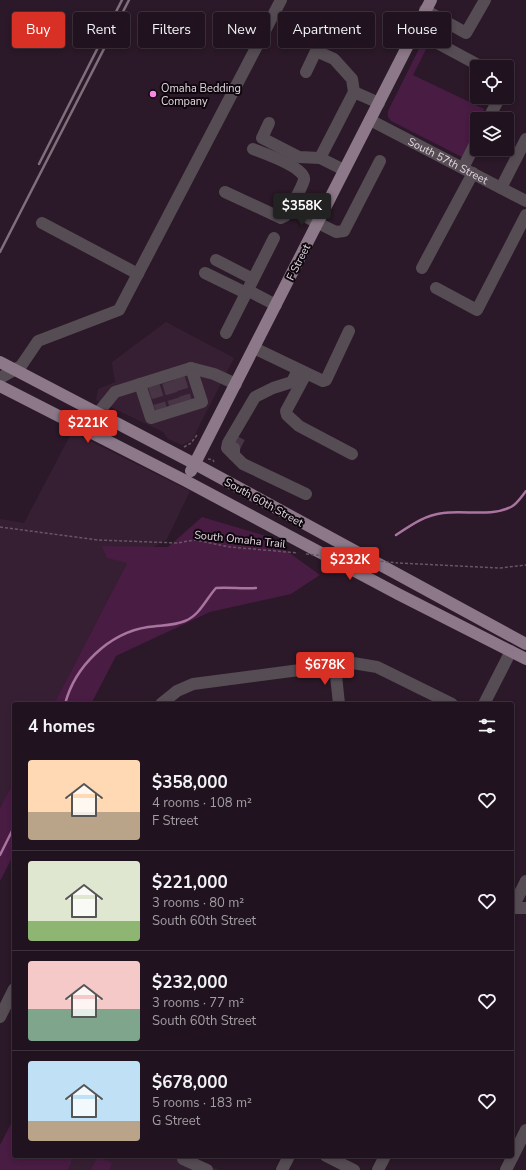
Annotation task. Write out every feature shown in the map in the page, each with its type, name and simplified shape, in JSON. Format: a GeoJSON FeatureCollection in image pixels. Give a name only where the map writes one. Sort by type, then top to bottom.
{"type":"FeatureCollection","features":[{"type":"Feature","properties":{"kind":"main road","name":"F Street"},"geometry":{"type":"LineString","coordinates":[[186,480],[406,48]]}},
{"type":"Feature","properties":{"kind":"main road","name":"South 60th Street"},"geometry":{"type":"LineString","coordinates":[[0,362],[195,464],[526,644]]}},
{"type":"Feature","properties":{"kind":"main road","name":"South 60th Street"},"geometry":{"type":"LineString","coordinates":[[0,386],[186,480],[398,594],[526,659]]}},
{"type":"Feature","properties":{"kind":"street"},"geometry":{"type":"LineString","coordinates":[[0,378],[21,366],[38,341],[119,310],[281,0]]}},
{"type":"Feature","properties":{"kind":"street"},"geometry":{"type":"LineString","coordinates":[[428,5],[466,33],[485,0]]}},
{"type":"Feature","properties":{"kind":"street"},"geometry":{"type":"LineString","coordinates":[[447,48],[470,61]]}},
{"type":"Feature","properties":{"kind":"street"},"geometry":{"type":"LineString","coordinates":[[306,72],[316,51],[334,59],[352,79],[354,92],[320,158]]}},
{"type":"Feature","properties":{"kind":"street"},"geometry":{"type":"LineString","coordinates":[[354,92],[379,103]]}},
{"type":"Feature","properties":{"kind":"street","name":"South 57th Street"},"geometry":{"type":"LineString","coordinates":[[370,120],[526,201]]}},
{"type":"Feature","properties":{"kind":"street"},"geometry":{"type":"LineString","coordinates":[[270,123],[262,138],[298,157],[320,158],[344,170]]}},
{"type":"Feature","properties":{"kind":"street"},"geometry":{"type":"LineString","coordinates":[[501,188],[526,139]]}},
{"type":"Feature","properties":{"kind":"street"},"geometry":{"type":"LineString","coordinates":[[225,192],[281,218],[285,216],[290,209],[304,179],[303,174],[296,168],[253,149]]}},
{"type":"Feature","properties":{"kind":"street"},"geometry":{"type":"LineString","coordinates":[[422,268],[468,170],[472,156]]}},
{"type":"Feature","properties":{"kind":"street"},"geometry":{"type":"LineString","coordinates":[[290,209],[336,232],[344,231],[380,161]]}},
{"type":"Feature","properties":{"kind":"street"},"geometry":{"type":"LineString","coordinates":[[436,288],[477,310],[526,215]]}},
{"type":"Feature","properties":{"kind":"street"},"geometry":{"type":"LineString","coordinates":[[42,223],[138,274]]}},
{"type":"Feature","properties":{"kind":"street"},"geometry":{"type":"LineString","coordinates":[[226,333],[274,238]]}},
{"type":"Feature","properties":{"kind":"street"},"geometry":{"type":"LineString","coordinates":[[216,260],[253,279]]}},
{"type":"Feature","properties":{"kind":"street"},"geometry":{"type":"LineString","coordinates":[[205,273],[276,305]]}},
{"type":"Feature","properties":{"kind":"street"},"geometry":{"type":"LineString","coordinates":[[254,348],[323,381],[326,380],[349,331]]}},
{"type":"Feature","properties":{"kind":"street"},"geometry":{"type":"LineString","coordinates":[[98,413],[115,392],[140,384],[153,383],[172,377],[191,368],[214,374],[236,384]]}},
{"type":"Feature","properties":{"kind":"street"},"geometry":{"type":"LineString","coordinates":[[140,384],[151,418],[182,407],[202,402],[191,368]]}},
{"type":"Feature","properties":{"kind":"street"},"geometry":{"type":"LineString","coordinates":[[302,372],[299,385],[286,411],[289,418],[299,426],[352,454]]}},
{"type":"Feature","properties":{"kind":"street"},"geometry":{"type":"LineString","coordinates":[[240,436],[243,422],[255,397],[273,388],[292,382],[302,372]]}},
{"type":"Feature","properties":{"kind":"street"},"geometry":{"type":"LineString","coordinates":[[299,385],[291,391],[268,397],[261,402],[228,442],[227,448],[234,452],[243,464],[306,494]]}},
{"type":"Feature","properties":{"kind":"street"},"geometry":{"type":"LineString","coordinates":[[485,702],[511,652]]}},
{"type":"Feature","properties":{"kind":"street"},"geometry":{"type":"LineString","coordinates":[[163,702],[171,694],[187,686],[201,683],[353,663],[377,667],[448,702]]}},
{"type":"Feature","properties":{"kind":"street"},"geometry":{"type":"LineString","coordinates":[[335,666],[339,702]]}},
{"type":"Feature","properties":{"kind":"street"},"geometry":{"type":"LineString","coordinates":[[514,904],[526,881]]}},
{"type":"Feature","properties":{"kind":"street"},"geometry":{"type":"LineString","coordinates":[[514,908],[526,908]]}},
{"type":"Feature","properties":{"kind":"street"},"geometry":{"type":"LineString","coordinates":[[0,1017],[10,1004]]}},
{"type":"Feature","properties":{"kind":"street"},"geometry":{"type":"LineString","coordinates":[[514,1156],[525,1136]]}},
{"type":"Feature","properties":{"kind":"street"},"geometry":{"type":"LineString","coordinates":[[282,1170],[288,1158]]}},
{"type":"Feature","properties":{"kind":"street"},"geometry":{"type":"LineString","coordinates":[[330,1158],[354,1170]]}},
{"type":"Feature","properties":{"kind":"street"},"geometry":{"type":"LineString","coordinates":[[378,1170],[384,1158]]}},
{"type":"Feature","properties":{"kind":"street"},"geometry":{"type":"LineString","coordinates":[[506,1170],[513,1158]]}},
{"type":"Feature","properties":{"kind":"street"},"geometry":{"type":"LineString","coordinates":[[183,1159],[207,1170]]}},
{"type":"Feature","properties":{"kind":"path","name":"South Omaha Trail"},"geometry":{"type":"LineString","coordinates":[[0,527],[98,540],[178,543],[195,540],[230,547],[299,553]]}},
{"type":"Feature","properties":{"kind":"path"},"geometry":{"type":"LineString","coordinates":[[306,554],[398,563],[500,568],[526,565]]}},
{"type":"Feature","properties":{"kind":"shaded area"},"geometry":{"type":"Polygon","coordinates":[[[420,48],[426,48],[413,75],[470,102],[470,104],[484,109],[483,112],[470,112],[470,143],[462,157],[391,121],[388,117],[388,111],[420,48]]]}},
{"type":"Feature","properties":{"kind":"shaded area"},"geometry":{"type":"Polygon","coordinates":[[[166,322],[234,358],[192,440],[182,445],[168,439],[163,432],[96,400],[98,389],[115,382],[112,362],[166,322]]]}},
{"type":"Feature","properties":{"kind":"shaded area"},"geometry":{"type":"Polygon","coordinates":[[[72,432],[190,491],[167,539],[127,563],[55,702],[12,702],[12,785],[0,808],[0,519],[24,523],[72,432]]]}},
{"type":"Feature","properties":{"kind":"shaded area"},"geometry":{"type":"Polygon","coordinates":[[[202,517],[266,536],[320,575],[291,594],[210,612],[116,656],[92,702],[55,702],[127,563],[107,558],[102,546],[168,547],[202,517]]]}},
{"type":"Feature","properties":{"kind":"shaded area"},"geometry":{"type":"Polygon","coordinates":[[[12,785],[12,858],[0,881],[0,808],[12,785]]]}},
{"type":"Feature","properties":{"kind":"shaded area"},"geometry":{"type":"Polygon","coordinates":[[[12,1122],[12,1158],[73,1158],[68,1170],[0,1170],[0,1145],[12,1122]]]}},
{"type":"Feature","properties":{"kind":"shaded area"},"geometry":{"type":"Polygon","coordinates":[[[73,1158],[194,1158],[219,1170],[68,1170],[73,1158]]]}},
{"type":"Feature","properties":{"kind":"shaded area"},"geometry":{"type":"Polygon","coordinates":[[[97,1158],[102,1158],[112,1163],[109,1170],[91,1170],[97,1158]]]}},
{"type":"Feature","properties":{"kind":"waterway"},"geometry":{"type":"LineString","coordinates":[[396,535],[418,521],[436,514],[451,512],[486,513],[503,510],[515,504],[526,491]]}},
{"type":"Feature","properties":{"kind":"waterway"},"geometry":{"type":"LineString","coordinates":[[66,702],[70,690],[85,665],[107,644],[120,636],[134,630],[171,625],[185,621],[199,611],[216,588],[256,588]]}},
{"type":"Feature","properties":{"kind":"waterway"},"geometry":{"type":"LineString","coordinates":[[0,855],[12,831]]}},
{"type":"Feature","properties":{"kind":"tunnel"},"geometry":{"type":"LineString","coordinates":[[179,378],[187,405]]}},
{"type":"Feature","properties":{"kind":"tunnel"},"geometry":{"type":"LineString","coordinates":[[168,382],[176,408]]}},
{"type":"Feature","properties":{"kind":"tunnel"},"geometry":{"type":"LineString","coordinates":[[154,386],[162,412]]}},
{"type":"Feature","properties":{"kind":"tunnel"},"geometry":{"type":"LineString","coordinates":[[234,448],[240,436]]}},
{"type":"Feature","properties":{"kind":"railway"},"geometry":{"type":"LineString","coordinates":[[39,164],[122,0]]}},
{"type":"Feature","properties":{"kind":"railway"},"geometry":{"type":"LineString","coordinates":[[0,252],[129,0]]}},
{"type":"Feature","properties":{"kind":"place","name":"Omaha Bedding Company"},"geometry":{"type":"Point","coordinates":[153,94]}}]}
